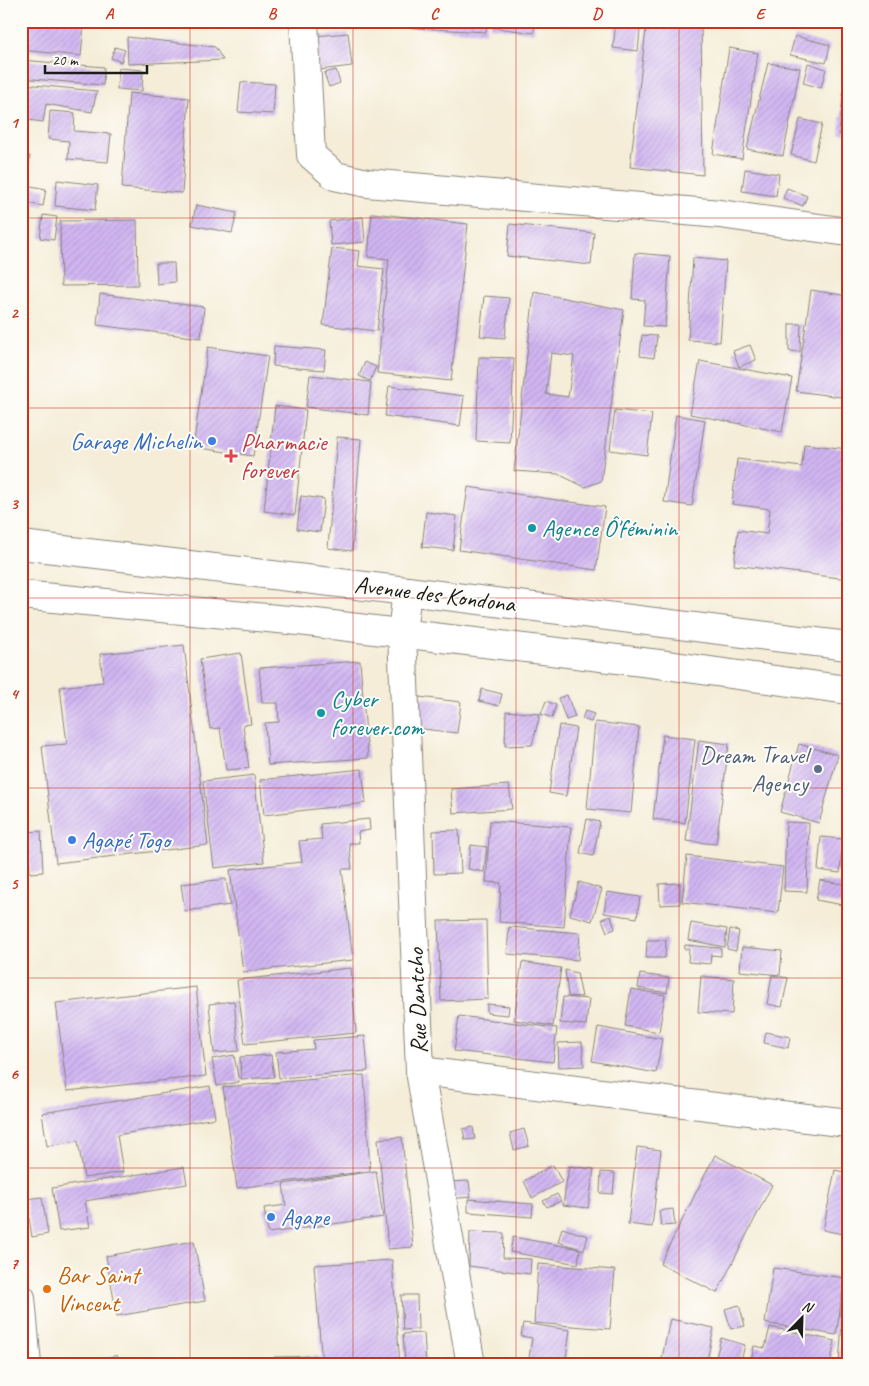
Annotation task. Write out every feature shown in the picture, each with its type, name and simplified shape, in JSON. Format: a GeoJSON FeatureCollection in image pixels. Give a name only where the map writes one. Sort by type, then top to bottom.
{"type":"FeatureCollection","features":[{"type":"Feature","properties":{"kind":"street"},"geometry":{"type":"LineString","coordinates":[[304,21],[311,155],[335,176],[367,183],[720,214],[848,232]]}},
{"type":"Feature","properties":{"kind":"street","name":"Avenue des Kondona"},"geometry":{"type":"LineString","coordinates":[[22,542],[848,646]]}},
{"type":"Feature","properties":{"kind":"street","name":"Rue Dantcho"},"geometry":{"type":"LineString","coordinates":[[407,591],[402,633],[420,1071],[471,1365]]}},
{"type":"Feature","properties":{"kind":"street","name":"Avenue des Kondona"},"geometry":{"type":"LineString","coordinates":[[21,595],[299,620],[659,664],[848,690]]}},
{"type":"Feature","properties":{"kind":"street"},"geometry":{"type":"LineString","coordinates":[[420,1071],[848,1123]]}},
{"type":"Feature","properties":{"kind":"street"},"geometry":{"type":"LineString","coordinates":[[21,1298],[26,1365]]}},
{"type":"Feature","properties":{"kind":"building"},"geometry":{"type":"Polygon","coordinates":[[[21,21],[84,23],[81,56],[21,50],[21,21]]]}},
{"type":"Feature","properties":{"kind":"building"},"geometry":{"type":"Polygon","coordinates":[[[126,21],[195,21],[194,25],[126,24],[126,21]]]}},
{"type":"Feature","properties":{"kind":"building"},"geometry":{"type":"Polygon","coordinates":[[[399,21],[487,21],[486,32],[399,27],[399,21]]]}},
{"type":"Feature","properties":{"kind":"building"},"geometry":{"type":"Polygon","coordinates":[[[491,21],[535,21],[534,33],[490,27],[491,21]]]}},
{"type":"Feature","properties":{"kind":"building"},"geometry":{"type":"Polygon","coordinates":[[[616,21],[641,21],[638,51],[613,48],[616,21]]]}},
{"type":"Feature","properties":{"kind":"building"},"geometry":{"type":"Polygon","coordinates":[[[647,21],[701,21],[703,175],[630,167],[647,21]]]}},
{"type":"Feature","properties":{"kind":"building"},"geometry":{"type":"Polygon","coordinates":[[[348,33],[352,66],[319,70],[315,36],[348,33]]]}},
{"type":"Feature","properties":{"kind":"building"},"geometry":{"type":"Polygon","coordinates":[[[795,36],[830,45],[826,63],[790,55],[795,36]]]}},
{"type":"Feature","properties":{"kind":"building"},"geometry":{"type":"Polygon","coordinates":[[[127,37],[215,47],[223,60],[128,64],[127,37]]]}},
{"type":"Feature","properties":{"kind":"building"},"geometry":{"type":"Polygon","coordinates":[[[115,47],[125,50],[121,62],[111,58],[115,47]]]}},
{"type":"Feature","properties":{"kind":"building"},"geometry":{"type":"Polygon","coordinates":[[[729,48],[758,53],[742,159],[713,154],[729,48]]]}},
{"type":"Feature","properties":{"kind":"building"},"geometry":{"type":"Polygon","coordinates":[[[21,60],[104,67],[103,85],[21,78],[21,60]]]}},
{"type":"Feature","properties":{"kind":"building"},"geometry":{"type":"Polygon","coordinates":[[[768,63],[800,68],[783,156],[747,149],[768,63]]]}},
{"type":"Feature","properties":{"kind":"building"},"geometry":{"type":"Polygon","coordinates":[[[808,63],[826,69],[821,88],[803,83],[808,63]]]}},
{"type":"Feature","properties":{"kind":"building"},"geometry":{"type":"Polygon","coordinates":[[[846,66],[848,66],[848,135],[839,134],[846,66]]]}},
{"type":"Feature","properties":{"kind":"building"},"geometry":{"type":"Polygon","coordinates":[[[119,68],[143,70],[142,91],[117,89],[119,68]]]}},
{"type":"Feature","properties":{"kind":"building"},"geometry":{"type":"Polygon","coordinates":[[[336,70],[340,83],[329,87],[324,73],[336,70]]]}},
{"type":"Feature","properties":{"kind":"building"},"geometry":{"type":"Polygon","coordinates":[[[21,80],[25,80],[24,84],[97,91],[92,112],[46,104],[43,122],[21,119],[21,80]]]}},
{"type":"Feature","properties":{"kind":"building"},"geometry":{"type":"Polygon","coordinates":[[[241,82],[275,84],[273,114],[238,112],[241,82]]]}},
{"type":"Feature","properties":{"kind":"building"},"geometry":{"type":"Polygon","coordinates":[[[129,93],[189,98],[182,193],[122,188],[129,93]]]}},
{"type":"Feature","properties":{"kind":"building"},"geometry":{"type":"Polygon","coordinates":[[[50,111],[75,113],[74,131],[111,134],[108,162],[68,159],[69,141],[48,139],[50,111]]]}},
{"type":"Feature","properties":{"kind":"building"},"geometry":{"type":"Polygon","coordinates":[[[800,119],[822,124],[814,161],[791,155],[800,119]]]}},
{"type":"Feature","properties":{"kind":"building"},"geometry":{"type":"Polygon","coordinates":[[[21,154],[30,156],[27,179],[21,178],[21,154]]]}},
{"type":"Feature","properties":{"kind":"building"},"geometry":{"type":"Polygon","coordinates":[[[745,169],[779,174],[776,196],[742,191],[745,169]]]}},
{"type":"Feature","properties":{"kind":"building"},"geometry":{"type":"Polygon","coordinates":[[[57,180],[98,185],[95,210],[55,206],[57,180]]]}},
{"type":"Feature","properties":{"kind":"building"},"geometry":{"type":"Polygon","coordinates":[[[21,184],[46,189],[43,206],[21,202],[21,184]]]}},
{"type":"Feature","properties":{"kind":"building"},"geometry":{"type":"Polygon","coordinates":[[[787,188],[807,196],[803,206],[783,198],[787,188]]]}},
{"type":"Feature","properties":{"kind":"building"},"geometry":{"type":"Polygon","coordinates":[[[196,205],[237,213],[232,233],[192,225],[196,205]]]}},
{"type":"Feature","properties":{"kind":"building"},"geometry":{"type":"Polygon","coordinates":[[[372,213],[468,224],[451,381],[377,373],[389,259],[368,257],[372,213]]]}},
{"type":"Feature","properties":{"kind":"building"},"geometry":{"type":"Polygon","coordinates":[[[43,215],[57,217],[54,240],[40,238],[43,215]]]}},
{"type":"Feature","properties":{"kind":"building"},"geometry":{"type":"Polygon","coordinates":[[[363,217],[365,242],[331,245],[329,221],[363,217]]]}},
{"type":"Feature","properties":{"kind":"building"},"geometry":{"type":"Polygon","coordinates":[[[137,220],[138,285],[61,286],[60,221],[137,220]]]}},
{"type":"Feature","properties":{"kind":"building"},"geometry":{"type":"Polygon","coordinates":[[[510,224],[594,233],[591,265],[507,256],[510,224]]]}},
{"type":"Feature","properties":{"kind":"building"},"geometry":{"type":"Polygon","coordinates":[[[332,248],[360,251],[358,266],[384,269],[377,331],[323,325],[332,248]]]}},
{"type":"Feature","properties":{"kind":"building"},"geometry":{"type":"Polygon","coordinates":[[[635,253],[670,256],[665,327],[643,326],[645,300],[632,299],[635,253]]]}},
{"type":"Feature","properties":{"kind":"building"},"geometry":{"type":"Polygon","coordinates":[[[693,258],[726,261],[720,342],[688,340],[693,258]]]}},
{"type":"Feature","properties":{"kind":"building"},"geometry":{"type":"Polygon","coordinates":[[[156,263],[174,263],[175,282],[157,284],[156,263]]]}},
{"type":"Feature","properties":{"kind":"building"},"geometry":{"type":"Polygon","coordinates":[[[811,290],[848,296],[848,398],[796,391],[811,290]]]}},
{"type":"Feature","properties":{"kind":"building"},"geometry":{"type":"Polygon","coordinates":[[[534,292],[624,310],[601,481],[585,487],[558,474],[514,471],[534,292]],[[551,353],[546,394],[568,397],[574,356],[551,353]]]}},
{"type":"Feature","properties":{"kind":"building"},"geometry":{"type":"Polygon","coordinates":[[[100,294],[204,307],[201,338],[97,325],[100,294]]]}},
{"type":"Feature","properties":{"kind":"building"},"geometry":{"type":"Polygon","coordinates":[[[484,296],[509,298],[505,338],[480,336],[484,296]]]}},
{"type":"Feature","properties":{"kind":"building"},"geometry":{"type":"Polygon","coordinates":[[[789,324],[801,324],[800,352],[789,351],[789,324]]]}},
{"type":"Feature","properties":{"kind":"building"},"geometry":{"type":"Polygon","coordinates":[[[642,335],[657,336],[654,358],[640,356],[642,335]]]}},
{"type":"Feature","properties":{"kind":"building"},"geometry":{"type":"Polygon","coordinates":[[[750,345],[756,360],[739,367],[733,351],[750,345]]]}},
{"type":"Feature","properties":{"kind":"building"},"geometry":{"type":"Polygon","coordinates":[[[274,346],[326,350],[324,370],[273,366],[274,346]]]}},
{"type":"Feature","properties":{"kind":"building"},"geometry":{"type":"Polygon","coordinates":[[[208,347],[268,356],[253,456],[193,447],[208,347]]]}},
{"type":"Feature","properties":{"kind":"building"},"geometry":{"type":"Polygon","coordinates":[[[479,357],[514,358],[510,443],[476,441],[479,357]]]}},
{"type":"Feature","properties":{"kind":"building"},"geometry":{"type":"Polygon","coordinates":[[[700,361],[792,378],[782,432],[690,414],[700,361]]]}},
{"type":"Feature","properties":{"kind":"building"},"geometry":{"type":"Polygon","coordinates":[[[365,362],[376,367],[370,381],[359,376],[365,362]]]}},
{"type":"Feature","properties":{"kind":"building"},"geometry":{"type":"Polygon","coordinates":[[[310,375],[371,382],[368,415],[306,407],[310,375]]]}},
{"type":"Feature","properties":{"kind":"building"},"geometry":{"type":"Polygon","coordinates":[[[389,386],[464,396],[460,426],[385,416],[389,386]]]}},
{"type":"Feature","properties":{"kind":"building"},"geometry":{"type":"Polygon","coordinates":[[[275,406],[306,410],[295,515],[264,511],[275,406]]]}},
{"type":"Feature","properties":{"kind":"building"},"geometry":{"type":"Polygon","coordinates":[[[615,410],[652,414],[647,455],[610,450],[615,410]]]}},
{"type":"Feature","properties":{"kind":"building"},"geometry":{"type":"Polygon","coordinates":[[[676,415],[705,420],[692,506],[664,502],[676,415]]]}},
{"type":"Feature","properties":{"kind":"building"},"geometry":{"type":"Polygon","coordinates":[[[846,420],[848,421],[848,443],[844,442],[846,420]]]}},
{"type":"Feature","properties":{"kind":"building"},"geometry":{"type":"Polygon","coordinates":[[[337,437],[361,439],[352,551],[328,548],[337,437]]]}},
{"type":"Feature","properties":{"kind":"building"},"geometry":{"type":"Polygon","coordinates":[[[804,444],[848,449],[848,579],[734,565],[738,530],[767,534],[770,509],[732,504],[737,459],[802,467],[804,444]]]}},
{"type":"Feature","properties":{"kind":"building","name":"Agence Ô'féminin"},"geometry":{"type":"Polygon","coordinates":[[[468,487],[605,507],[596,570],[459,550],[468,487]]]}},
{"type":"Feature","properties":{"kind":"building"},"geometry":{"type":"Polygon","coordinates":[[[301,496],[324,499],[320,532],[297,529],[301,496]]]}},
{"type":"Feature","properties":{"kind":"building"},"geometry":{"type":"Polygon","coordinates":[[[426,512],[457,516],[453,550],[422,547],[426,512]]]}},
{"type":"Feature","properties":{"kind":"building"},"geometry":{"type":"Polygon","coordinates":[[[184,645],[208,845],[56,863],[42,746],[67,744],[60,687],[103,682],[100,654],[184,645]]]}},
{"type":"Feature","properties":{"kind":"building"},"geometry":{"type":"Polygon","coordinates":[[[241,653],[251,724],[243,725],[249,768],[226,770],[220,728],[210,729],[200,659],[241,653]]]}},
{"type":"Feature","properties":{"kind":"building","name":"Cyber forever.com"},"geometry":{"type":"Polygon","coordinates":[[[360,661],[368,758],[268,765],[265,723],[279,722],[278,703],[262,703],[259,668],[360,661]]]}},
{"type":"Feature","properties":{"kind":"building"},"geometry":{"type":"Polygon","coordinates":[[[482,689],[502,694],[499,706],[479,701],[482,689]]]}},
{"type":"Feature","properties":{"kind":"building"},"geometry":{"type":"Polygon","coordinates":[[[567,695],[575,717],[566,720],[558,698],[567,695]]]}},
{"type":"Feature","properties":{"kind":"building"},"geometry":{"type":"Polygon","coordinates":[[[419,697],[461,702],[457,733],[415,728],[419,697]]]}},
{"type":"Feature","properties":{"kind":"building"},"geometry":{"type":"Polygon","coordinates":[[[546,701],[556,705],[552,718],[541,714],[546,701]]]}},
{"type":"Feature","properties":{"kind":"building"},"geometry":{"type":"Polygon","coordinates":[[[506,711],[540,714],[532,745],[505,746],[506,711]]]}},
{"type":"Feature","properties":{"kind":"building"},"geometry":{"type":"Polygon","coordinates":[[[585,711],[594,714],[591,722],[582,719],[585,711]]]}},
{"type":"Feature","properties":{"kind":"building"},"geometry":{"type":"Polygon","coordinates":[[[595,722],[639,727],[631,813],[587,809],[595,722]]]}},
{"type":"Feature","properties":{"kind":"building"},"geometry":{"type":"Polygon","coordinates":[[[559,725],[576,728],[566,796],[549,793],[559,725]]]}},
{"type":"Feature","properties":{"kind":"building"},"geometry":{"type":"Polygon","coordinates":[[[663,735],[695,739],[685,823],[653,819],[663,735]]]}},
{"type":"Feature","properties":{"kind":"building"},"geometry":{"type":"Polygon","coordinates":[[[699,740],[729,744],[716,844],[686,841],[699,740]]]}},
{"type":"Feature","properties":{"kind":"building"},"geometry":{"type":"Polygon","coordinates":[[[799,744],[838,755],[819,823],[780,812],[799,744]]]}},
{"type":"Feature","properties":{"kind":"building"},"geometry":{"type":"Polygon","coordinates":[[[362,769],[366,803],[264,815],[260,780],[362,769]]]}},
{"type":"Feature","properties":{"kind":"building"},"geometry":{"type":"Polygon","coordinates":[[[254,775],[264,862],[214,868],[203,781],[254,775]]]}},
{"type":"Feature","properties":{"kind":"building"},"geometry":{"type":"Polygon","coordinates":[[[509,785],[512,809],[453,813],[451,789],[509,785]]]}},
{"type":"Feature","properties":{"kind":"building"},"geometry":{"type":"Polygon","coordinates":[[[369,819],[370,830],[358,832],[359,843],[349,843],[352,869],[342,869],[353,960],[243,972],[230,870],[302,862],[299,841],[322,839],[320,824],[369,819]]]}},
{"type":"Feature","properties":{"kind":"building"},"geometry":{"type":"Polygon","coordinates":[[[587,819],[600,822],[593,856],[580,853],[587,819]]]}},
{"type":"Feature","properties":{"kind":"building"},"geometry":{"type":"Polygon","coordinates":[[[490,821],[571,827],[564,927],[499,922],[501,883],[486,882],[490,821]]]}},
{"type":"Feature","properties":{"kind":"building"},"geometry":{"type":"Polygon","coordinates":[[[786,822],[809,823],[807,892],[784,891],[786,822]]]}},
{"type":"Feature","properties":{"kind":"building"},"geometry":{"type":"Polygon","coordinates":[[[459,830],[461,873],[434,874],[433,831],[459,830]]]}},
{"type":"Feature","properties":{"kind":"building"},"geometry":{"type":"Polygon","coordinates":[[[41,831],[43,872],[30,873],[28,832],[41,831]]]}},
{"type":"Feature","properties":{"kind":"building"},"geometry":{"type":"Polygon","coordinates":[[[821,837],[843,839],[840,873],[818,870],[821,837]]]}},
{"type":"Feature","properties":{"kind":"building"},"geometry":{"type":"Polygon","coordinates":[[[471,845],[487,847],[484,872],[468,869],[471,845]]]}},
{"type":"Feature","properties":{"kind":"building"},"geometry":{"type":"Polygon","coordinates":[[[687,856],[783,867],[778,913],[682,902],[687,856]]]}},
{"type":"Feature","properties":{"kind":"building"},"geometry":{"type":"Polygon","coordinates":[[[226,879],[230,905],[185,911],[181,884],[226,879]]]}},
{"type":"Feature","properties":{"kind":"building"},"geometry":{"type":"Polygon","coordinates":[[[820,880],[848,885],[848,906],[816,900],[820,880]]]}},
{"type":"Feature","properties":{"kind":"building"},"geometry":{"type":"Polygon","coordinates":[[[579,882],[602,889],[592,921],[570,915],[579,882]]]}},
{"type":"Feature","properties":{"kind":"building"},"geometry":{"type":"Polygon","coordinates":[[[680,883],[680,904],[660,905],[659,884],[680,883]]]}},
{"type":"Feature","properties":{"kind":"building"},"geometry":{"type":"Polygon","coordinates":[[[607,892],[640,897],[637,918],[604,913],[607,892]]]}},
{"type":"Feature","properties":{"kind":"building"},"geometry":{"type":"Polygon","coordinates":[[[611,916],[615,929],[607,932],[602,919],[611,916]]]}},
{"type":"Feature","properties":{"kind":"building"},"geometry":{"type":"Polygon","coordinates":[[[486,920],[488,999],[441,1001],[438,921],[486,920]]]}},
{"type":"Feature","properties":{"kind":"building"},"geometry":{"type":"Polygon","coordinates":[[[691,923],[727,929],[725,947],[688,940],[691,923]]]}},
{"type":"Feature","properties":{"kind":"building"},"geometry":{"type":"Polygon","coordinates":[[[509,927],[580,933],[578,960],[507,954],[509,927]]]}},
{"type":"Feature","properties":{"kind":"building"},"geometry":{"type":"Polygon","coordinates":[[[730,929],[739,931],[736,951],[727,949],[730,929]]]}},
{"type":"Feature","properties":{"kind":"building"},"geometry":{"type":"Polygon","coordinates":[[[647,940],[666,940],[665,958],[646,958],[647,940]]]}},
{"type":"Feature","properties":{"kind":"building"},"geometry":{"type":"Polygon","coordinates":[[[685,945],[721,948],[721,956],[711,955],[710,964],[688,962],[689,949],[684,949],[685,945]]]}},
{"type":"Feature","properties":{"kind":"building"},"geometry":{"type":"Polygon","coordinates":[[[742,947],[782,951],[780,975],[740,971],[742,947]]]}},
{"type":"Feature","properties":{"kind":"building"},"geometry":{"type":"Polygon","coordinates":[[[522,962],[561,968],[553,1026],[514,1020],[522,962]]]}},
{"type":"Feature","properties":{"kind":"building"},"geometry":{"type":"Polygon","coordinates":[[[351,968],[356,1033],[245,1044],[237,980],[351,968]]]}},
{"type":"Feature","properties":{"kind":"building"},"geometry":{"type":"Polygon","coordinates":[[[565,970],[577,973],[582,997],[568,996],[565,970]]]}},
{"type":"Feature","properties":{"kind":"building"},"geometry":{"type":"Polygon","coordinates":[[[640,974],[669,978],[667,993],[638,988],[640,974]]]}},
{"type":"Feature","properties":{"kind":"building"},"geometry":{"type":"Polygon","coordinates":[[[772,975],[788,978],[782,1007],[767,1004],[772,975]]]}},
{"type":"Feature","properties":{"kind":"building"},"geometry":{"type":"Polygon","coordinates":[[[701,976],[734,979],[732,1014],[698,1012],[701,976]]]}},
{"type":"Feature","properties":{"kind":"building"},"geometry":{"type":"Polygon","coordinates":[[[196,987],[206,1076],[67,1091],[56,1003],[196,987]]]}},
{"type":"Feature","properties":{"kind":"building"},"geometry":{"type":"Polygon","coordinates":[[[631,989],[665,995],[659,1032],[625,1026],[631,989]]]}},
{"type":"Feature","properties":{"kind":"building"},"geometry":{"type":"Polygon","coordinates":[[[563,997],[589,999],[586,1025],[560,1023],[563,997]]]}},
{"type":"Feature","properties":{"kind":"building"},"geometry":{"type":"Polygon","coordinates":[[[234,1001],[239,1051],[214,1053],[209,1004],[234,1001]]]}},
{"type":"Feature","properties":{"kind":"building"},"geometry":{"type":"Polygon","coordinates":[[[487,1004],[509,1006],[508,1015],[487,1013],[487,1004]]]}},
{"type":"Feature","properties":{"kind":"building"},"geometry":{"type":"Polygon","coordinates":[[[459,1016],[557,1028],[553,1062],[454,1051],[459,1016]]]}},
{"type":"Feature","properties":{"kind":"building"},"geometry":{"type":"Polygon","coordinates":[[[598,1027],[662,1039],[656,1073],[592,1061],[598,1027]]]}},
{"type":"Feature","properties":{"kind":"building"},"geometry":{"type":"Polygon","coordinates":[[[766,1032],[790,1037],[788,1048],[764,1043],[766,1032]]]}},
{"type":"Feature","properties":{"kind":"building"},"geometry":{"type":"Polygon","coordinates":[[[365,1036],[368,1071],[279,1078],[276,1052],[314,1049],[313,1040],[365,1036]]]}},
{"type":"Feature","properties":{"kind":"building"},"geometry":{"type":"Polygon","coordinates":[[[582,1042],[584,1066],[559,1067],[558,1043],[582,1042]]]}},
{"type":"Feature","properties":{"kind":"building"},"geometry":{"type":"Polygon","coordinates":[[[234,1055],[239,1082],[217,1086],[212,1059],[234,1055]]]}},
{"type":"Feature","properties":{"kind":"building"},"geometry":{"type":"Polygon","coordinates":[[[271,1055],[274,1077],[241,1079],[240,1057],[271,1055]]]}},
{"type":"Feature","properties":{"kind":"building"},"geometry":{"type":"Polygon","coordinates":[[[364,1075],[370,1171],[237,1188],[223,1087],[364,1075]]]}},
{"type":"Feature","properties":{"kind":"building"},"geometry":{"type":"Polygon","coordinates":[[[210,1086],[215,1118],[117,1135],[123,1172],[84,1178],[78,1141],[47,1146],[42,1113],[210,1086]]]}},
{"type":"Feature","properties":{"kind":"building"},"geometry":{"type":"Polygon","coordinates":[[[473,1127],[475,1139],[465,1140],[463,1129],[473,1127]]]}},
{"type":"Feature","properties":{"kind":"building"},"geometry":{"type":"Polygon","coordinates":[[[524,1129],[529,1146],[514,1150],[510,1133],[524,1129]]]}},
{"type":"Feature","properties":{"kind":"building"},"geometry":{"type":"Polygon","coordinates":[[[402,1137],[413,1247],[388,1249],[378,1139],[402,1137]]]}},
{"type":"Feature","properties":{"kind":"building"},"geometry":{"type":"Polygon","coordinates":[[[637,1147],[661,1150],[652,1227],[628,1224],[637,1147]]]}},
{"type":"Feature","properties":{"kind":"building"},"geometry":{"type":"Polygon","coordinates":[[[715,1155],[772,1185],[717,1293],[660,1264],[715,1155]]]}},
{"type":"Feature","properties":{"kind":"building"},"geometry":{"type":"Polygon","coordinates":[[[553,1165],[562,1182],[532,1198],[524,1181],[553,1165]]]}},
{"type":"Feature","properties":{"kind":"building"},"geometry":{"type":"Polygon","coordinates":[[[569,1166],[594,1169],[588,1208],[563,1205],[569,1166]]]}},
{"type":"Feature","properties":{"kind":"building"},"geometry":{"type":"Polygon","coordinates":[[[184,1167],[187,1184],[85,1201],[90,1227],[59,1231],[52,1188],[184,1167]]]}},
{"type":"Feature","properties":{"kind":"building"},"geometry":{"type":"Polygon","coordinates":[[[835,1170],[848,1173],[848,1235],[823,1230],[835,1170]]]}},
{"type":"Feature","properties":{"kind":"building"},"geometry":{"type":"Polygon","coordinates":[[[376,1171],[383,1217],[268,1233],[264,1208],[286,1205],[283,1184],[376,1171]]]}},
{"type":"Feature","properties":{"kind":"building"},"geometry":{"type":"Polygon","coordinates":[[[601,1172],[615,1173],[613,1194],[600,1193],[601,1172]]]}},
{"type":"Feature","properties":{"kind":"building"},"geometry":{"type":"Polygon","coordinates":[[[469,1181],[471,1197],[448,1199],[446,1182],[469,1181]]]}},
{"type":"Feature","properties":{"kind":"building"},"geometry":{"type":"Polygon","coordinates":[[[557,1194],[561,1201],[547,1207],[543,1201],[557,1194]]]}},
{"type":"Feature","properties":{"kind":"building"},"geometry":{"type":"Polygon","coordinates":[[[42,1197],[48,1234],[32,1237],[26,1199],[42,1197]]]}},
{"type":"Feature","properties":{"kind":"building"},"geometry":{"type":"Polygon","coordinates":[[[468,1199],[533,1204],[532,1217],[468,1212],[468,1199]]]}},
{"type":"Feature","properties":{"kind":"building"},"geometry":{"type":"Polygon","coordinates":[[[673,1209],[675,1225],[661,1226],[659,1211],[673,1209]]]}},
{"type":"Feature","properties":{"kind":"building"},"geometry":{"type":"Polygon","coordinates":[[[562,1228],[588,1236],[584,1250],[558,1242],[562,1228]]]}},
{"type":"Feature","properties":{"kind":"building"},"geometry":{"type":"Polygon","coordinates":[[[470,1232],[504,1233],[503,1258],[531,1259],[530,1274],[469,1266],[470,1232]]]}},
{"type":"Feature","properties":{"kind":"building"},"geometry":{"type":"Polygon","coordinates":[[[513,1237],[580,1249],[578,1264],[510,1252],[513,1237]]]}},
{"type":"Feature","properties":{"kind":"building"},"geometry":{"type":"Polygon","coordinates":[[[194,1241],[205,1301],[117,1316],[106,1256],[194,1241]]]}},
{"type":"Feature","properties":{"kind":"building"},"geometry":{"type":"Polygon","coordinates":[[[392,1260],[400,1365],[322,1365],[314,1265],[392,1260]]]}},
{"type":"Feature","properties":{"kind":"building"},"geometry":{"type":"Polygon","coordinates":[[[538,1264],[615,1270],[610,1329],[534,1323],[538,1264]]]}},
{"type":"Feature","properties":{"kind":"building"},"geometry":{"type":"Polygon","coordinates":[[[773,1268],[845,1278],[836,1335],[765,1323],[773,1268]]]}},
{"type":"Feature","properties":{"kind":"building"},"geometry":{"type":"Polygon","coordinates":[[[401,1295],[417,1295],[418,1329],[403,1330],[401,1295]]]}},
{"type":"Feature","properties":{"kind":"building"},"geometry":{"type":"Polygon","coordinates":[[[739,1305],[745,1326],[731,1329],[725,1309],[739,1305]]]}},
{"type":"Feature","properties":{"kind":"building"},"geometry":{"type":"Polygon","coordinates":[[[843,1308],[848,1309],[848,1365],[839,1365],[843,1308]]]}},
{"type":"Feature","properties":{"kind":"building"},"geometry":{"type":"Polygon","coordinates":[[[670,1319],[714,1328],[706,1365],[671,1365],[661,1363],[670,1319]]]}},
{"type":"Feature","properties":{"kind":"building"},"geometry":{"type":"Polygon","coordinates":[[[523,1323],[570,1330],[565,1365],[528,1365],[532,1338],[521,1336],[523,1323]]]}},
{"type":"Feature","properties":{"kind":"building"},"geometry":{"type":"Polygon","coordinates":[[[770,1327],[835,1341],[830,1365],[805,1360],[804,1365],[750,1365],[754,1346],[765,1348],[770,1327]]]}},
{"type":"Feature","properties":{"kind":"building"},"geometry":{"type":"Polygon","coordinates":[[[424,1333],[426,1365],[405,1365],[403,1334],[424,1333]]]}},
{"type":"Feature","properties":{"kind":"building"},"geometry":{"type":"Polygon","coordinates":[[[721,1338],[745,1345],[740,1365],[714,1365],[721,1338]]]}},
{"type":"Feature","properties":{"kind":"building"},"geometry":{"type":"Polygon","coordinates":[[[117,1355],[120,1365],[88,1365],[88,1364],[117,1355]]]}},
{"type":"Feature","properties":{"kind":"building"},"geometry":{"type":"Polygon","coordinates":[[[319,1356],[320,1365],[274,1365],[274,1357],[319,1356]]]}},
{"type":"Feature","properties":{"kind":"place","name":"Garage Michelin"},"geometry":{"type":"Point","coordinates":[212,441]}},
{"type":"Feature","properties":{"kind":"place","name":"Pharmacie forever"},"geometry":{"type":"Point","coordinates":[231,456]}},
{"type":"Feature","properties":{"kind":"place","name":"Agence Ô'féminin"},"geometry":{"type":"Point","coordinates":[532,528]}},
{"type":"Feature","properties":{"kind":"place","name":"Cyber forever.com"},"geometry":{"type":"Point","coordinates":[321,713]}},
{"type":"Feature","properties":{"kind":"place","name":"Dream Travel Agency"},"geometry":{"type":"Point","coordinates":[818,769]}},
{"type":"Feature","properties":{"kind":"place","name":"Agapé Togo"},"geometry":{"type":"Point","coordinates":[72,840]}},
{"type":"Feature","properties":{"kind":"place","name":"Agape"},"geometry":{"type":"Point","coordinates":[271,1217]}},
{"type":"Feature","properties":{"kind":"place","name":"Bar Saint Vincent"},"geometry":{"type":"Point","coordinates":[47,1289]}}]}
